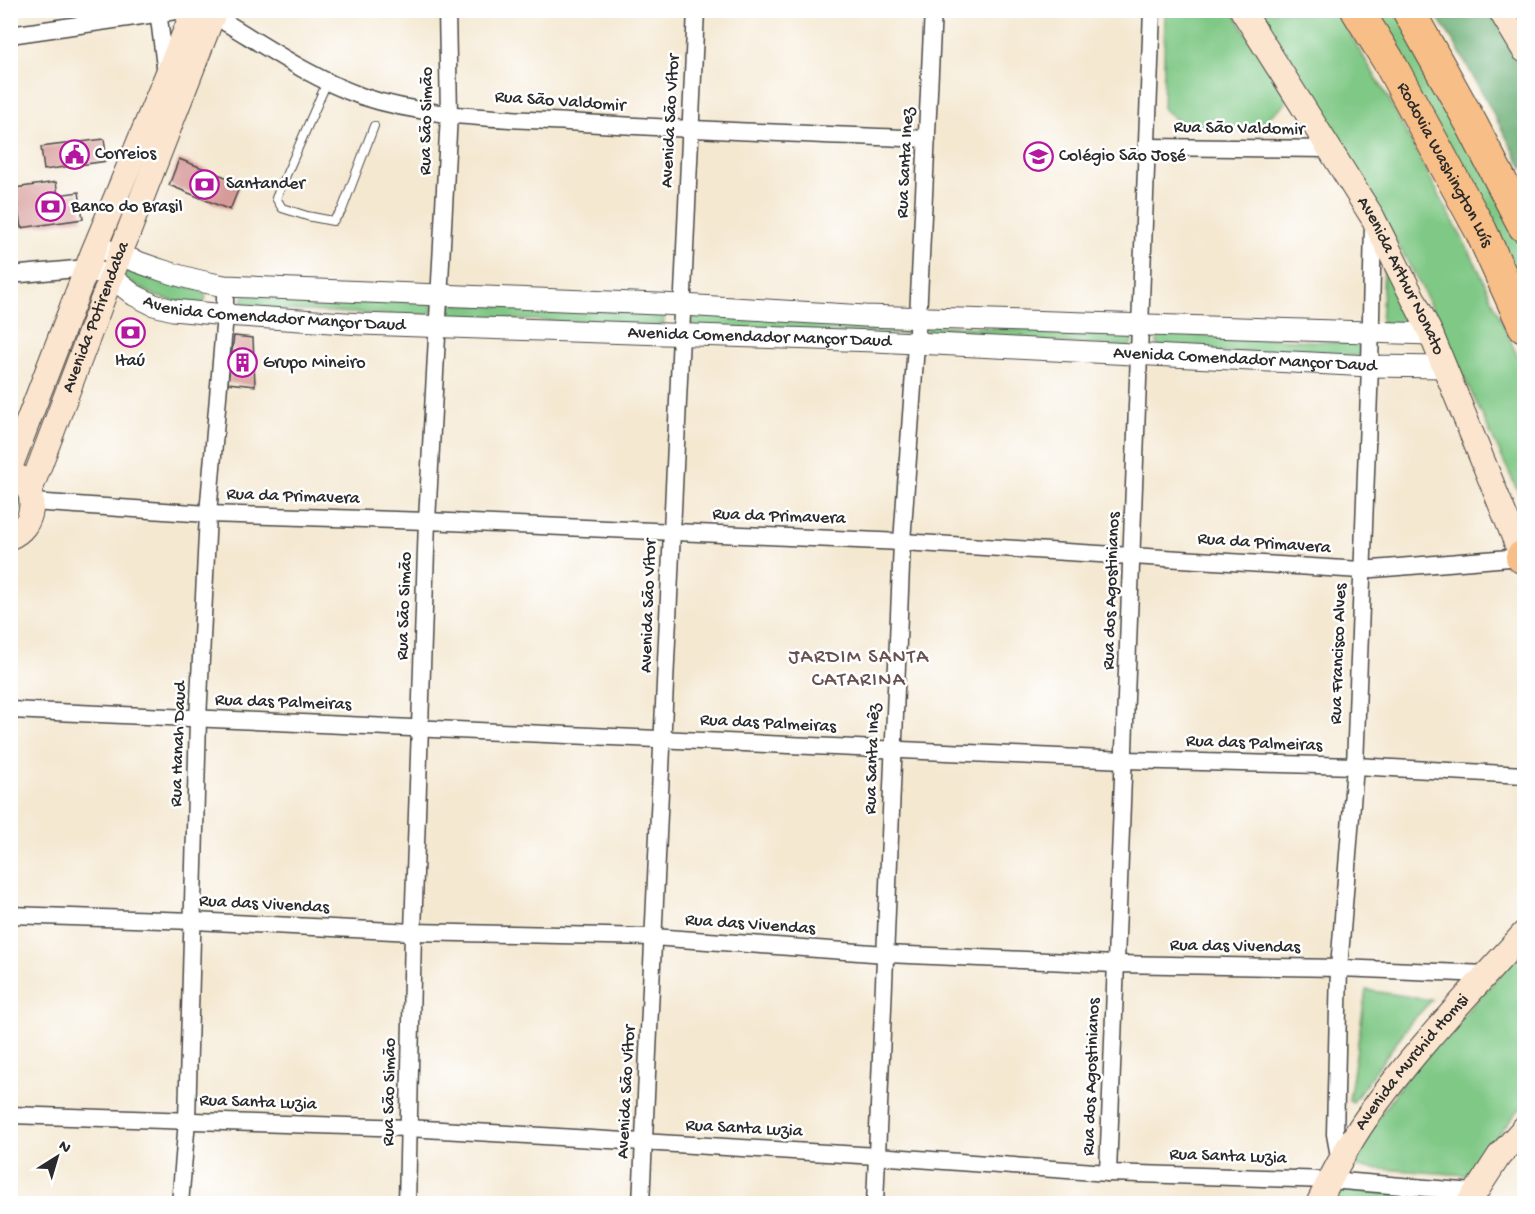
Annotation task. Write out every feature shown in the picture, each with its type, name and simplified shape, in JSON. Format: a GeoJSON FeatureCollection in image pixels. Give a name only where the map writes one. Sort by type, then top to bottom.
{"type":"FeatureCollection","features":[{"type":"Feature","properties":{"kind":"highway","name":"Rodovia Washington Luís"},"geometry":{"type":"LineString","coordinates":[[1357,10],[1388,60],[1481,231],[1524,326]]}},
{"type":"Feature","properties":{"kind":"highway"},"geometry":{"type":"LineString","coordinates":[[1408,10],[1524,218]]}},
{"type":"Feature","properties":{"kind":"highway"},"geometry":{"type":"LineString","coordinates":[[1507,190],[1524,226]]}},
{"type":"Feature","properties":{"kind":"main road","name":"Avenida Arthur Nonato"},"geometry":{"type":"LineString","coordinates":[[1242,10],[1373,218],[1431,334],[1524,558]]}},
{"type":"Feature","properties":{"kind":"main road"},"geometry":{"type":"LineString","coordinates":[[1500,10],[1524,50]]}},
{"type":"Feature","properties":{"kind":"main road","name":"Avenida Potirendaba"},"geometry":{"type":"LineString","coordinates":[[10,468],[87,268],[166,78],[205,12]]}},
{"type":"Feature","properties":{"kind":"main road","name":"Avenida Potirendaba"},"geometry":{"type":"LineString","coordinates":[[12,539],[22,530],[31,496],[205,12]]}},
{"type":"Feature","properties":{"kind":"main road"},"geometry":{"type":"LineString","coordinates":[[10,476],[21,478],[31,496]]}},
{"type":"Feature","properties":{"kind":"main road","name":"Avenida Murchid Homsi"},"geometry":{"type":"LineString","coordinates":[[1318,1203],[1364,1122],[1407,1064],[1437,1027],[1524,933]]}},
{"type":"Feature","properties":{"kind":"main road"},"geometry":{"type":"LineString","coordinates":[[1471,1198],[1499,1156],[1524,1128]]}},
{"type":"Feature","properties":{"kind":"street"},"geometry":{"type":"LineString","coordinates":[[10,34],[183,10]]}},
{"type":"Feature","properties":{"kind":"street","name":"Rua São Simão"},"geometry":{"type":"LineString","coordinates":[[407,1203],[412,932],[427,521],[449,115],[447,10]]}},
{"type":"Feature","properties":{"kind":"street","name":"Avenida São Vítor"},"geometry":{"type":"LineString","coordinates":[[641,1203],[696,10]]}},
{"type":"Feature","properties":{"kind":"street","name":"Rua Santa Inez"},"geometry":{"type":"LineString","coordinates":[[918,317],[933,10]]}},
{"type":"Feature","properties":{"kind":"street","name":"Rua dos Agostinianos"},"geometry":{"type":"LineString","coordinates":[[1108,1173],[1141,355],[1152,10]]}},
{"type":"Feature","properties":{"kind":"street"},"geometry":{"type":"LineString","coordinates":[[159,12],[166,78]]}},
{"type":"Feature","properties":{"kind":"street","name":"Rua São Valdomir"},"geometry":{"type":"LineString","coordinates":[[205,12],[327,82],[361,96],[394,105],[449,115],[690,130],[927,139]]}},
{"type":"Feature","properties":{"kind":"street","name":"Rua São Valdomir"},"geometry":{"type":"LineString","coordinates":[[1148,147],[1329,149]]}},
{"type":"Feature","properties":{"kind":"street","name":"Rua Francisco Alves"},"geometry":{"type":"LineString","coordinates":[[1335,1171],[1339,968],[1355,766],[1370,366],[1373,218]]}},
{"type":"Feature","properties":{"kind":"street","name":"Avenida Comendador Mançor Daud"},"geometry":{"type":"LineString","coordinates":[[96,246],[115,266],[134,295],[154,305],[173,310],[225,315],[362,324],[916,343],[1370,366],[1444,367]]}},
{"type":"Feature","properties":{"kind":"street","name":"Avenida Comendador Mançor Daud"},"geometry":{"type":"LineString","coordinates":[[87,268],[115,266],[225,286],[682,305],[865,316],[1370,334],[1431,334]]}},
{"type":"Feature","properties":{"kind":"street"},"geometry":{"type":"LineString","coordinates":[[10,275],[87,268]]}},
{"type":"Feature","properties":{"kind":"street","name":"Rua Hanah Daud"},"geometry":{"type":"LineString","coordinates":[[180,1203],[187,1120],[198,720],[208,514],[225,315],[225,286]]}},
{"type":"Feature","properties":{"kind":"street","name":"Rua Santa Inêz"},"geometry":{"type":"LineString","coordinates":[[875,1203],[902,542],[918,317]]}},
{"type":"Feature","properties":{"kind":"street","name":"Rua da Primavera"},"geometry":{"type":"LineString","coordinates":[[31,496],[208,514],[427,521],[902,542],[1361,570],[1524,558]]}},
{"type":"Feature","properties":{"kind":"street","name":"Rua das Palmeiras"},"geometry":{"type":"LineString","coordinates":[[10,710],[1125,760],[1355,766],[1524,776]]}},
{"type":"Feature","properties":{"kind":"street","name":"Rua das Vivendas"},"geometry":{"type":"LineString","coordinates":[[10,915],[412,932],[653,937],[886,954],[1115,964],[1339,968],[1487,974]]}},
{"type":"Feature","properties":{"kind":"street","name":"Rua Santa Luzia"},"geometry":{"type":"LineString","coordinates":[[10,1115],[408,1128],[877,1156],[1108,1173],[1335,1171],[1471,1198]]}},
{"type":"Feature","properties":{"kind":"lane"},"geometry":{"type":"LineString","coordinates":[[327,82],[276,198],[282,208],[333,221],[342,210],[374,126]]}},
{"type":"Feature","properties":{"kind":"green space"},"geometry":{"type":"Polygon","coordinates":[[[1165,11],[1232,11],[1287,94],[1285,104],[1259,125],[1241,130],[1182,124],[1163,109],[1165,11]]]}},
{"type":"Feature","properties":{"kind":"green space"},"geometry":{"type":"Polygon","coordinates":[[[1259,11],[1336,11],[1383,89],[1478,268],[1524,371],[1524,504],[1421,286],[1331,124],[1259,11]]]}},
{"type":"Feature","properties":{"kind":"green space"},"geometry":{"type":"Polygon","coordinates":[[[1372,11],[1398,11],[1490,175],[1524,243],[1524,293],[1372,11]]]}},
{"type":"Feature","properties":{"kind":"green space"},"geometry":{"type":"Polygon","coordinates":[[[1433,11],[1492,11],[1524,66],[1524,170],[1454,42],[1433,11]]]}},
{"type":"Feature","properties":{"kind":"green space"},"geometry":{"type":"Polygon","coordinates":[[[125,266],[165,283],[198,289],[206,296],[205,301],[199,307],[158,297],[120,277],[125,266]]]}},
{"type":"Feature","properties":{"kind":"green space"},"geometry":{"type":"Polygon","coordinates":[[[1384,269],[1411,318],[1409,324],[1381,324],[1384,269]]]}},
{"type":"Feature","properties":{"kind":"green space"},"geometry":{"type":"Polygon","coordinates":[[[245,294],[431,300],[433,311],[427,315],[404,315],[252,309],[244,306],[242,299],[245,294]]]}},
{"type":"Feature","properties":{"kind":"green space"},"geometry":{"type":"Polygon","coordinates":[[[450,304],[664,313],[664,323],[658,326],[458,317],[452,315],[450,304]]]}},
{"type":"Feature","properties":{"kind":"green space"},"geometry":{"type":"Polygon","coordinates":[[[695,312],[904,323],[908,328],[906,334],[694,329],[691,320],[695,312]]]}},
{"type":"Feature","properties":{"kind":"green space"},"geometry":{"type":"Polygon","coordinates":[[[926,325],[1125,334],[1130,336],[1132,341],[1130,347],[927,335],[926,325]]]}},
{"type":"Feature","properties":{"kind":"green space"},"geometry":{"type":"Polygon","coordinates":[[[1162,333],[1352,343],[1359,346],[1361,350],[1360,356],[1161,351],[1157,342],[1162,333]]]}},
{"type":"Feature","properties":{"kind":"green space"},"geometry":{"type":"Polygon","coordinates":[[[11,484],[15,484],[26,500],[11,528],[11,484]]]}},
{"type":"Feature","properties":{"kind":"green space"},"geometry":{"type":"Polygon","coordinates":[[[1524,948],[1524,1104],[1465,1175],[1353,1167],[1351,1157],[1403,1082],[1524,948]]]}},
{"type":"Feature","properties":{"kind":"green space"},"geometry":{"type":"Polygon","coordinates":[[[1366,990],[1432,1000],[1411,1022],[1353,1102],[1349,1100],[1366,990]]]}},
{"type":"Feature","properties":{"kind":"green space"},"geometry":{"type":"Polygon","coordinates":[[[1337,1187],[1453,1197],[1450,1203],[1328,1204],[1337,1187]]]}},
{"type":"Feature","properties":{"kind":"building","name":"Correios"},"geometry":{"type":"Polygon","coordinates":[[[104,139],[107,161],[44,170],[41,147],[104,139]]]}},
{"type":"Feature","properties":{"kind":"building","name":"Santander"},"geometry":{"type":"Polygon","coordinates":[[[179,159],[241,183],[230,210],[169,185],[179,159]]]}},
{"type":"Feature","properties":{"kind":"building","name":"Banco do Brasil"},"geometry":{"type":"Polygon","coordinates":[[[56,182],[58,195],[79,192],[83,219],[21,228],[15,188],[56,182]]]}},
{"type":"Feature","properties":{"kind":"building","name":"Grupo Mineiro"},"geometry":{"type":"Polygon","coordinates":[[[234,336],[253,338],[255,386],[228,383],[234,336]]]}},
{"type":"Feature","properties":{"kind":"place","name":"Correios"},"geometry":{"type":"Point","coordinates":[74,154]}},
{"type":"Feature","properties":{"kind":"place","name":"Colégio São José"},"geometry":{"type":"Point","coordinates":[1038,156]}},
{"type":"Feature","properties":{"kind":"place","name":"Santander"},"geometry":{"type":"Point","coordinates":[205,184]}},
{"type":"Feature","properties":{"kind":"place","name":"Banco do Brasil"},"geometry":{"type":"Point","coordinates":[50,207]}},
{"type":"Feature","properties":{"kind":"place","name":"Itaú"},"geometry":{"type":"Point","coordinates":[130,332]}},
{"type":"Feature","properties":{"kind":"place","name":"Grupo Mineiro"},"geometry":{"type":"Point","coordinates":[242,363]}},
{"type":"Feature","properties":{"kind":"district","name":"JARDIM SANTA CATARINA"},"geometry":{"type":"Point","coordinates":[859,670]}}]}
